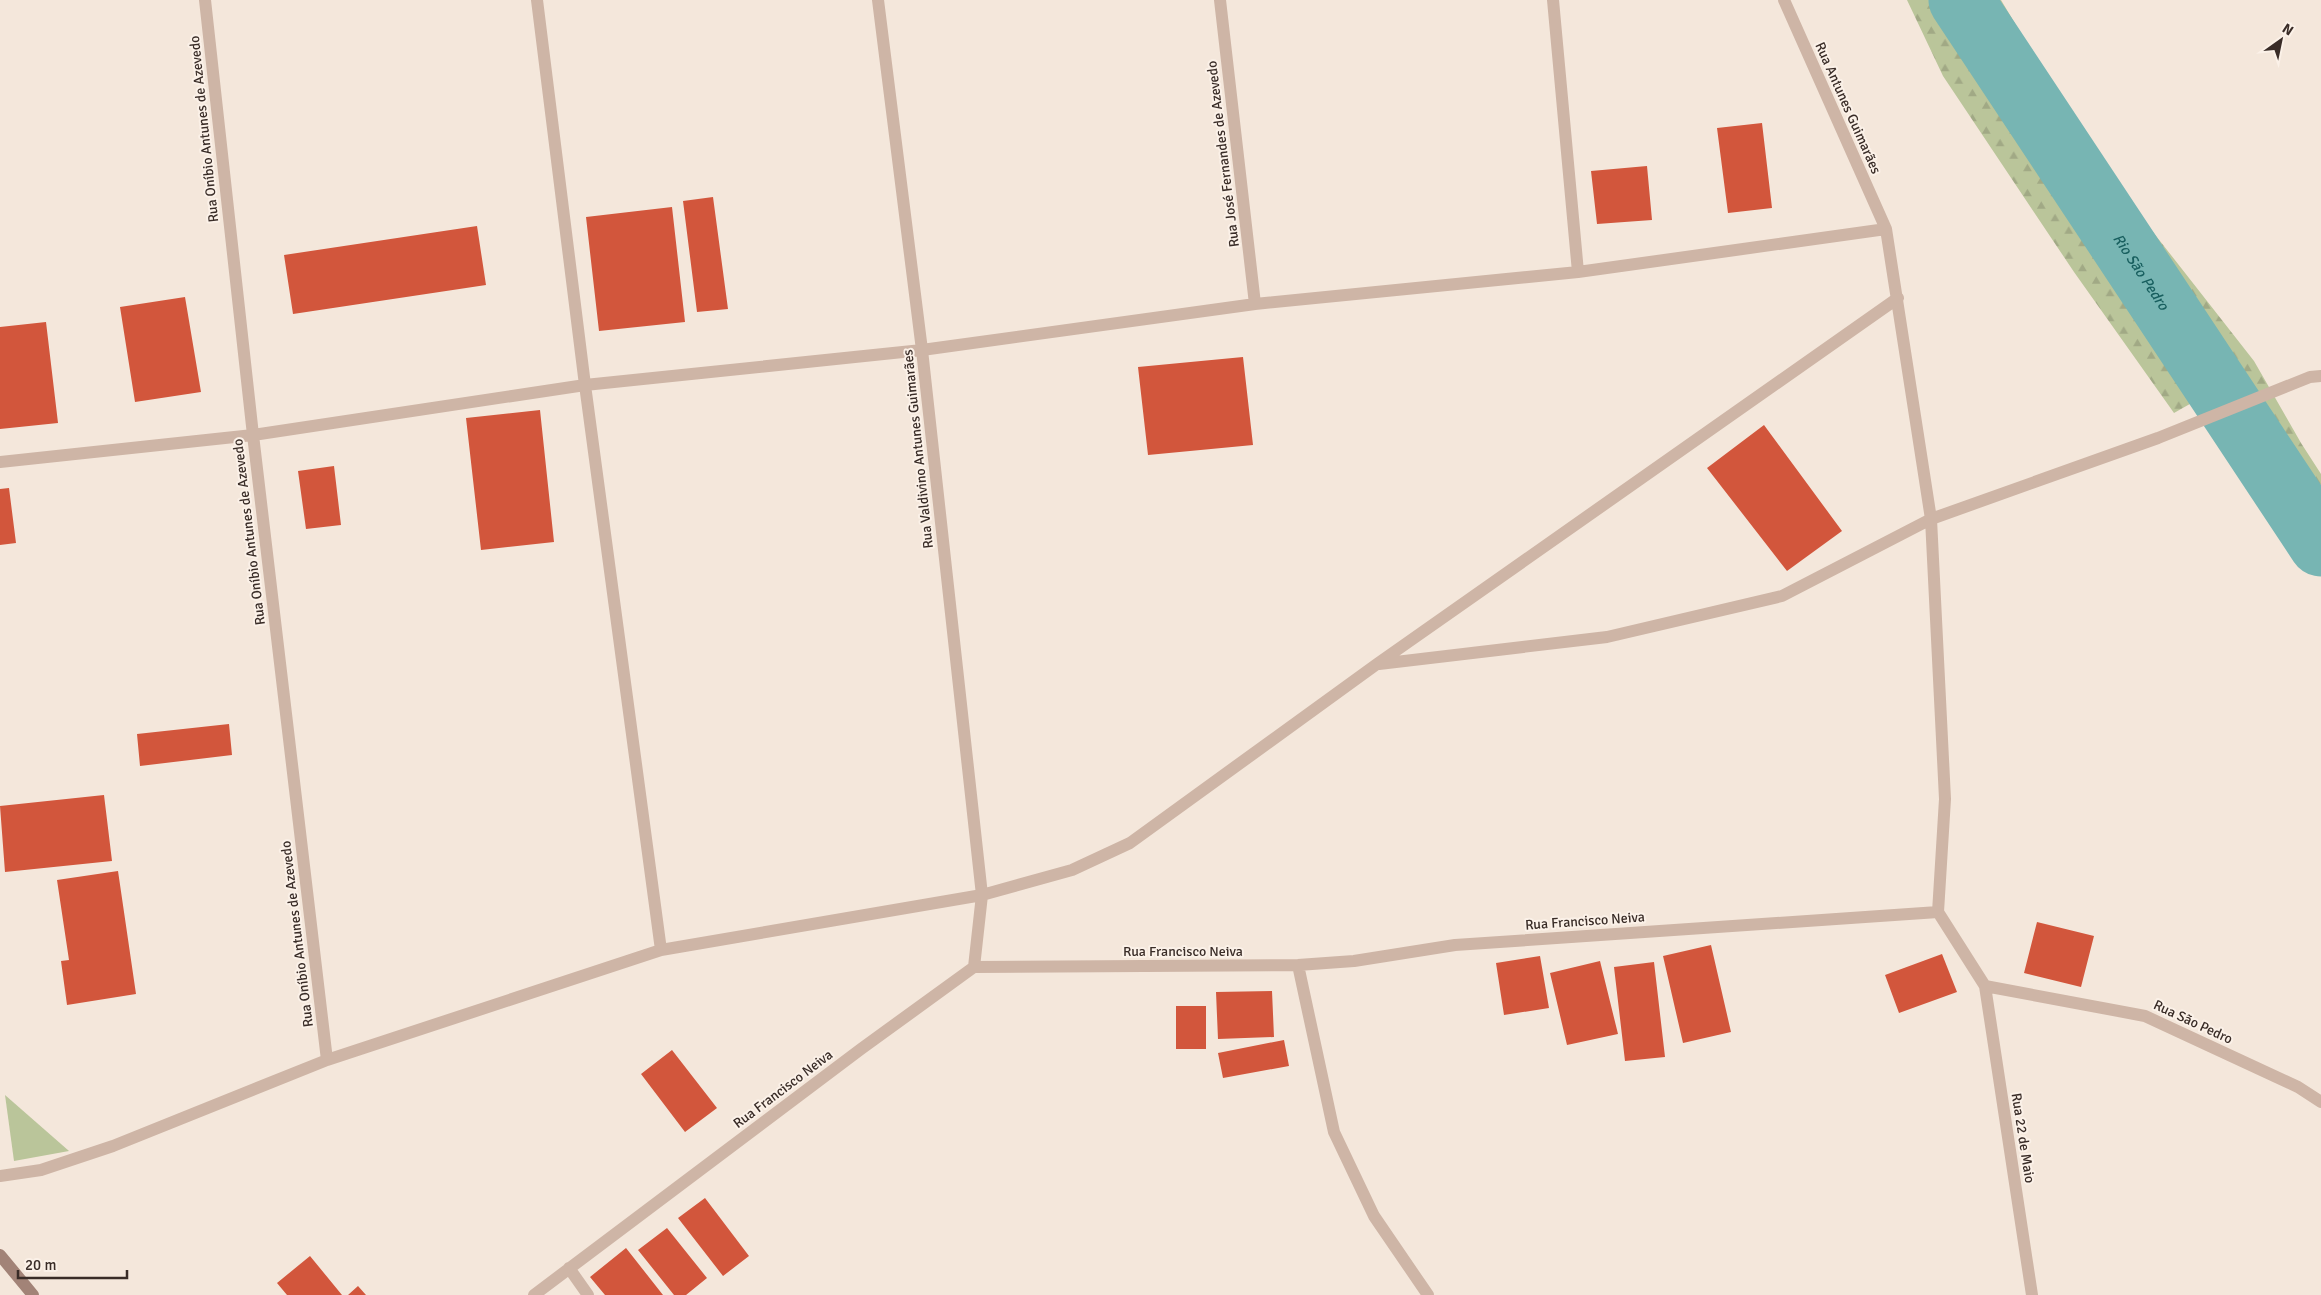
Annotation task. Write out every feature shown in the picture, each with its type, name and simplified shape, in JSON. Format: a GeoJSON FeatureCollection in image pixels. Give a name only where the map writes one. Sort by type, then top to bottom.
{"type":"FeatureCollection","features":[{"type":"Feature","properties":{"kind":"street","name":"Rua Oníbio Antunes de Azevedo"},"geometry":{"type":"LineString","coordinates":[[205,0],[253,435],[327,1060]]}},
{"type":"Feature","properties":{"kind":"street"},"geometry":{"type":"LineString","coordinates":[[537,0],[585,385],[661,950]]}},
{"type":"Feature","properties":{"kind":"street","name":"Rua Valdivino Antunes Guimarães"},"geometry":{"type":"LineString","coordinates":[[878,0],[922,350],[982,895],[974,967]]}},
{"type":"Feature","properties":{"kind":"street","name":"Rua José Fernandes de Azevedo"},"geometry":{"type":"LineString","coordinates":[[1220,0],[1255,304]]}},
{"type":"Feature","properties":{"kind":"street"},"geometry":{"type":"LineString","coordinates":[[1553,0],[1578,272]]}},
{"type":"Feature","properties":{"kind":"street","name":"Rua Antunes Guimarães"},"geometry":{"type":"LineString","coordinates":[[1784,0],[1886,229],[1898,298],[1931,519],[1945,799],[1938,912]]}},
{"type":"Feature","properties":{"kind":"street"},"geometry":{"type":"LineString","coordinates":[[0,462],[253,435],[585,385],[922,350],[1255,304],[1578,272],[1886,229]]}},
{"type":"Feature","properties":{"kind":"street"},"geometry":{"type":"LineString","coordinates":[[0,1176],[41,1170],[113,1146],[327,1060],[661,950],[982,895],[1072,870],[1130,843],[1377,664],[1898,298]]}},
{"type":"Feature","properties":{"kind":"street"},"geometry":{"type":"LineString","coordinates":[[1377,664],[1607,637],[1782,596],[1931,519],[2158,438],[2316,376]]}},
{"type":"Feature","properties":{"kind":"street"},"geometry":{"type":"LineString","coordinates":[[1938,912],[1985,986]]}},
{"type":"Feature","properties":{"kind":"street","name":"Rua Francisco Neiva"},"geometry":{"type":"LineString","coordinates":[[534,1295],[861,1049],[974,967],[1298,965],[1354,961],[1455,945],[1938,912]]}},
{"type":"Feature","properties":{"kind":"street"},"geometry":{"type":"LineString","coordinates":[[1298,965],[1334,1132],[1374,1216],[1428,1295]]}},
{"type":"Feature","properties":{"kind":"street","name":"Rua São Pedro"},"geometry":{"type":"LineString","coordinates":[[1985,986],[2145,1016],[2298,1087],[2321,1102]]}},
{"type":"Feature","properties":{"kind":"street","name":"Rua 22 de Maio"},"geometry":{"type":"LineString","coordinates":[[1985,986],[2032,1295]]}},
{"type":"Feature","properties":{"kind":"street"},"geometry":{"type":"LineString","coordinates":[[0,1255],[33,1295]]}},
{"type":"Feature","properties":{"kind":"street"},"geometry":{"type":"LineString","coordinates":[[569,1268],[588,1295]]}},
{"type":"Feature","properties":{"kind":"green space"},"geometry":{"type":"Polygon","coordinates":[[[1907,0],[2001,0],[2095,158],[2254,361],[2321,474],[2321,544],[2218,388],[2174,413],[2074,272],[1943,76],[1907,0]]]}},
{"type":"Feature","properties":{"kind":"green space"},"geometry":{"type":"Polygon","coordinates":[[[5,1095],[69,1151],[14,1161],[5,1095]]]}},
{"type":"Feature","properties":{"kind":"building"},"geometry":{"type":"Polygon","coordinates":[[[1762,123],[1772,208],[1728,213],[1717,128],[1762,123]]]}},
{"type":"Feature","properties":{"kind":"building"},"geometry":{"type":"Polygon","coordinates":[[[1647,166],[1652,220],[1597,224],[1591,171],[1647,166]]]}},
{"type":"Feature","properties":{"kind":"building"},"geometry":{"type":"Polygon","coordinates":[[[713,197],[728,309],[697,312],[683,201],[713,197]]]}},
{"type":"Feature","properties":{"kind":"building"},"geometry":{"type":"Polygon","coordinates":[[[672,207],[685,322],[599,331],[586,217],[672,207]]]}},
{"type":"Feature","properties":{"kind":"building"},"geometry":{"type":"Polygon","coordinates":[[[477,226],[486,285],[293,314],[284,255],[477,226]]]}},
{"type":"Feature","properties":{"kind":"building"},"geometry":{"type":"Polygon","coordinates":[[[185,297],[201,392],[135,402],[120,307],[185,297]]]}},
{"type":"Feature","properties":{"kind":"building"},"geometry":{"type":"Polygon","coordinates":[[[46,322],[58,423],[0,429],[0,327],[46,322]]]}},
{"type":"Feature","properties":{"kind":"building"},"geometry":{"type":"Polygon","coordinates":[[[1243,357],[1253,445],[1148,455],[1138,367],[1243,357]]]}},
{"type":"Feature","properties":{"kind":"building"},"geometry":{"type":"Polygon","coordinates":[[[540,410],[554,542],[481,550],[466,418],[540,410]]]}},
{"type":"Feature","properties":{"kind":"building"},"geometry":{"type":"Polygon","coordinates":[[[1764,425],[1842,531],[1787,571],[1707,468],[1764,425]]]}},
{"type":"Feature","properties":{"kind":"building"},"geometry":{"type":"Polygon","coordinates":[[[334,466],[341,525],[306,529],[298,471],[334,466]]]}},
{"type":"Feature","properties":{"kind":"building"},"geometry":{"type":"Polygon","coordinates":[[[9,488],[16,543],[0,545],[0,489],[9,488]]]}},
{"type":"Feature","properties":{"kind":"building"},"geometry":{"type":"Polygon","coordinates":[[[229,724],[232,755],[140,766],[137,734],[229,724]]]}},
{"type":"Feature","properties":{"kind":"building"},"geometry":{"type":"Polygon","coordinates":[[[104,795],[112,861],[5,872],[0,806],[104,795]]]}},
{"type":"Feature","properties":{"kind":"building"},"geometry":{"type":"Polygon","coordinates":[[[118,871],[136,994],[67,1005],[61,961],[69,960],[57,880],[118,871]]]}},
{"type":"Feature","properties":{"kind":"building"},"geometry":{"type":"Polygon","coordinates":[[[2037,922],[2094,936],[2081,987],[2024,973],[2037,922]]]}},
{"type":"Feature","properties":{"kind":"building"},"geometry":{"type":"Polygon","coordinates":[[[1711,945],[1731,1032],[1683,1043],[1663,956],[1711,945]]]}},
{"type":"Feature","properties":{"kind":"building"},"geometry":{"type":"Polygon","coordinates":[[[1942,954],[1957,992],[1899,1013],[1885,975],[1942,954]]]}},
{"type":"Feature","properties":{"kind":"building"},"geometry":{"type":"Polygon","coordinates":[[[1540,956],[1549,1008],[1504,1015],[1496,963],[1540,956]]]}},
{"type":"Feature","properties":{"kind":"building"},"geometry":{"type":"Polygon","coordinates":[[[1600,961],[1618,1034],[1567,1045],[1550,973],[1600,961]]]}},
{"type":"Feature","properties":{"kind":"building"},"geometry":{"type":"Polygon","coordinates":[[[1654,962],[1665,1057],[1625,1061],[1614,967],[1654,962]]]}},
{"type":"Feature","properties":{"kind":"building"},"geometry":{"type":"Polygon","coordinates":[[[1272,991],[1274,1037],[1218,1039],[1216,992],[1272,991]]]}},
{"type":"Feature","properties":{"kind":"building"},"geometry":{"type":"Polygon","coordinates":[[[1176,1006],[1206,1006],[1206,1049],[1176,1049],[1176,1006]]]}},
{"type":"Feature","properties":{"kind":"building"},"geometry":{"type":"Polygon","coordinates":[[[1284,1040],[1289,1066],[1223,1078],[1218,1053],[1284,1040]]]}},
{"type":"Feature","properties":{"kind":"building"},"geometry":{"type":"Polygon","coordinates":[[[672,1050],[717,1108],[685,1132],[641,1074],[672,1050]]]}},
{"type":"Feature","properties":{"kind":"building"},"geometry":{"type":"Polygon","coordinates":[[[705,1198],[749,1256],[723,1276],[678,1218],[705,1198]]]}},
{"type":"Feature","properties":{"kind":"building"},"geometry":{"type":"Polygon","coordinates":[[[667,1228],[707,1278],[686,1295],[674,1295],[638,1250],[667,1228]]]}},
{"type":"Feature","properties":{"kind":"building"},"geometry":{"type":"Polygon","coordinates":[[[626,1248],[663,1295],[605,1295],[590,1277],[626,1248]]]}},
{"type":"Feature","properties":{"kind":"building"},"geometry":{"type":"Polygon","coordinates":[[[310,1256],[342,1295],[287,1295],[277,1283],[310,1256]]]}},
{"type":"Feature","properties":{"kind":"building"},"geometry":{"type":"Polygon","coordinates":[[[358,1286],[366,1295],[348,1295],[358,1286]]]}},
{"type":"Feature","properties":{"kind":"waterway","name":"Rio São Pedro"},"geometry":{"type":"LineString","coordinates":[[1961,0],[2321,544]]}}]}
